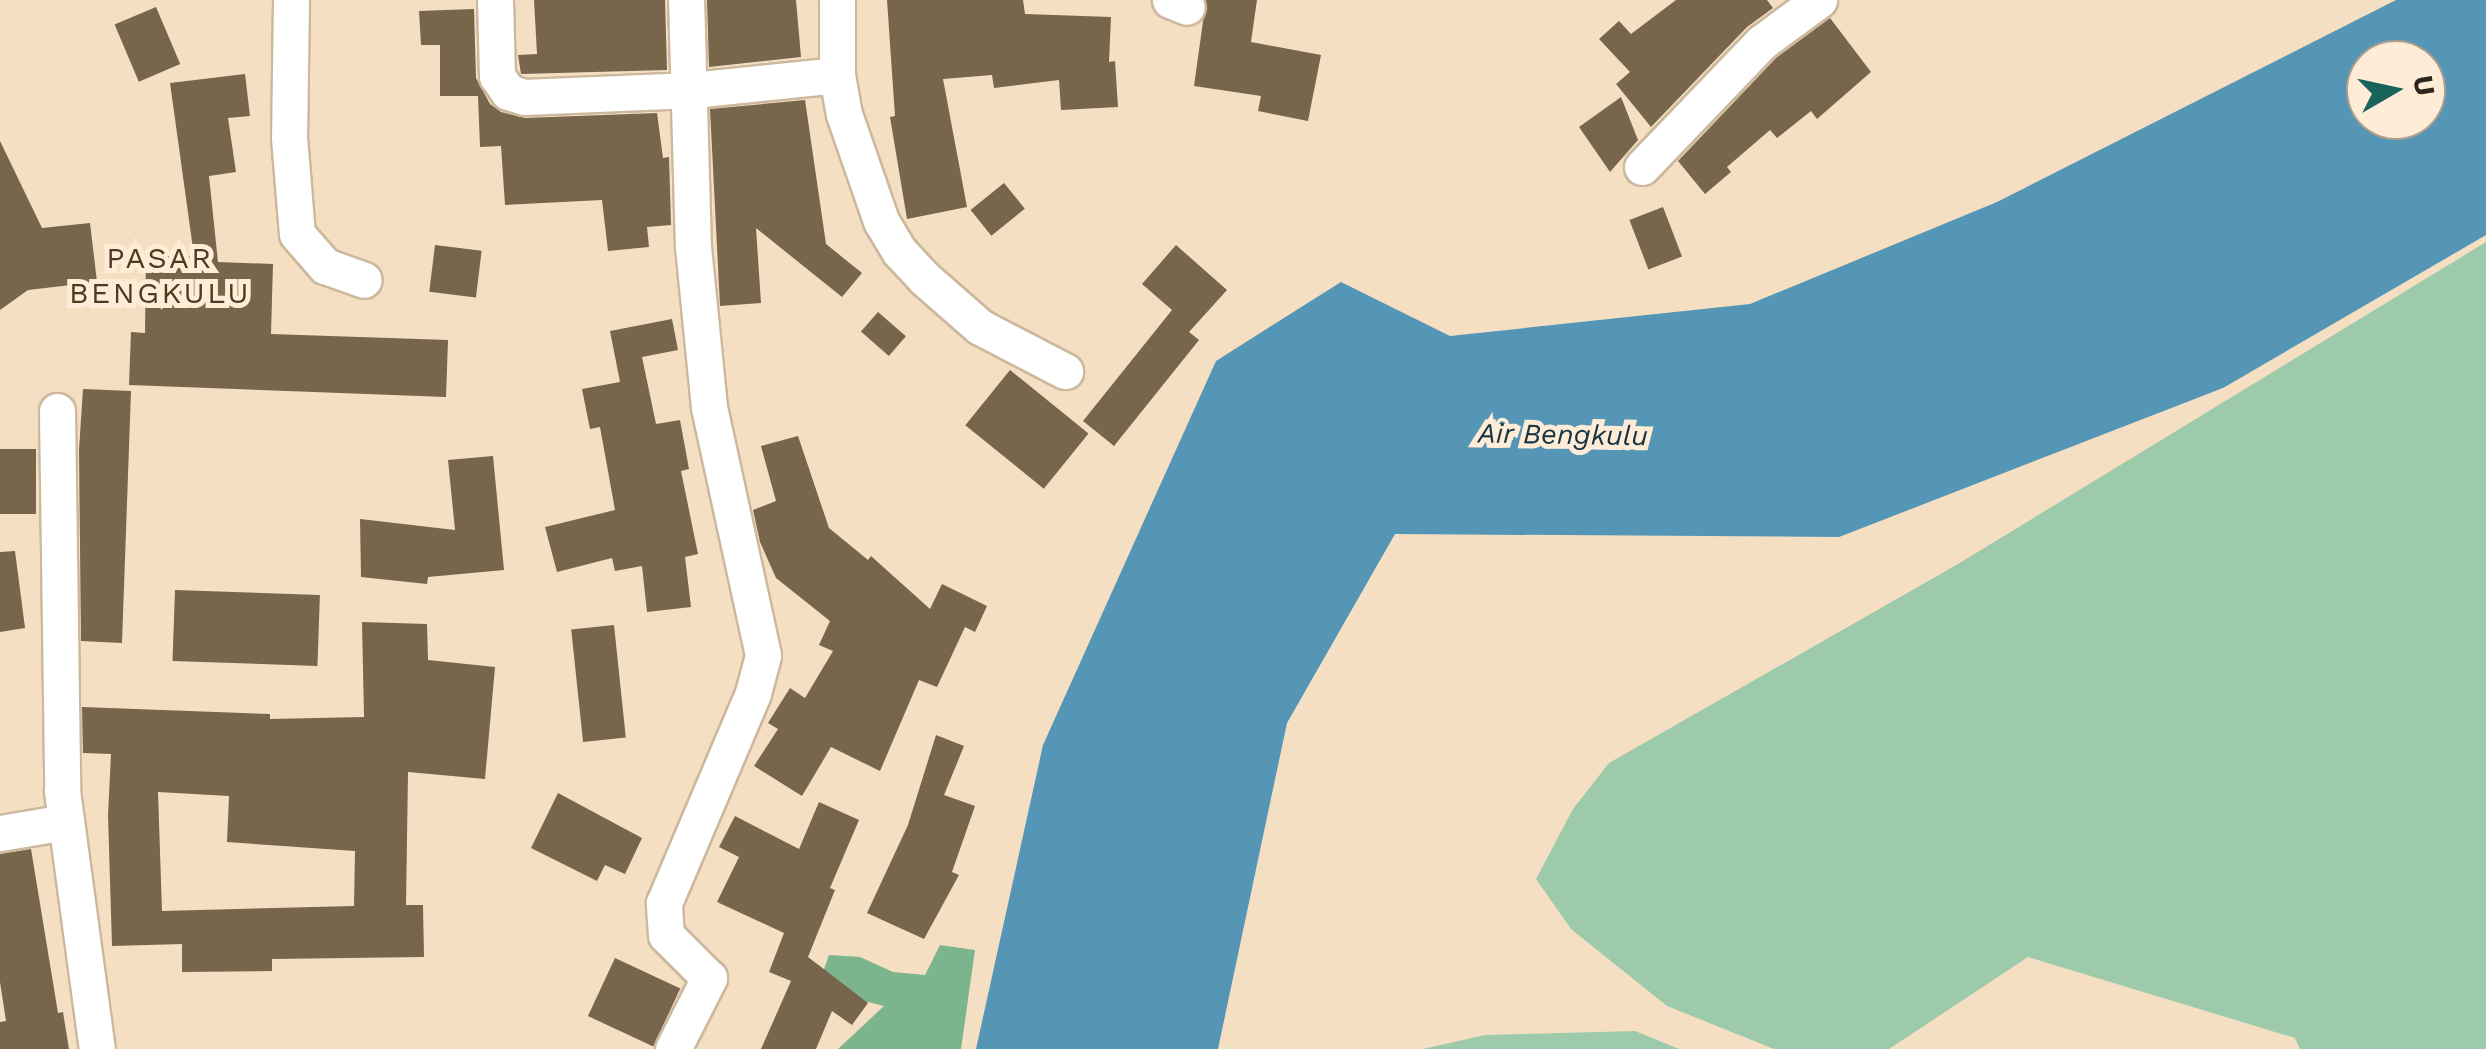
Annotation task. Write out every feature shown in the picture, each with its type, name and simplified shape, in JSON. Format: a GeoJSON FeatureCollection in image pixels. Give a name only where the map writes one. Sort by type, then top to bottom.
{"type":"FeatureCollection","features":[{"type":"Feature","properties":{"kind":"street"},"geometry":{"type":"LineString","coordinates":[[290,0],[289,136],[298,234],[325,266],[364,280]]}},
{"type":"Feature","properties":{"kind":"street"},"geometry":{"type":"LineString","coordinates":[[495,0],[495,66],[508,92],[532,98],[692,90],[837,75]]}},
{"type":"Feature","properties":{"kind":"street"},"geometry":{"type":"LineString","coordinates":[[673,1049],[709,978],[666,936],[664,903],[753,694],[763,655],[710,408],[693,248],[692,90],[686,0]]}},
{"type":"Feature","properties":{"kind":"street"},"geometry":{"type":"LineString","coordinates":[[837,0],[837,75],[869,194],[899,250],[980,326],[1065,371]]}},
{"type":"Feature","properties":{"kind":"street"},"geometry":{"type":"LineString","coordinates":[[1642,167],[1762,42],[1819,0]]}},
{"type":"Feature","properties":{"kind":"street"},"geometry":{"type":"LineString","coordinates":[[58,411],[59,691],[66,822],[98,1049]]}},
{"type":"Feature","properties":{"kind":"street"},"geometry":{"type":"LineString","coordinates":[[0,834],[66,822]]}},
{"type":"Feature","properties":{"kind":"green space"},"geometry":{"type":"Polygon","coordinates":[[[2486,242],[2486,1049],[2300,1049],[2295,1038],[2028,957],[1889,1049],[1774,1049],[1667,1006],[1571,929],[1536,879],[1573,809],[1609,763],[1958,564],[2486,242]]]}},
{"type":"Feature","properties":{"kind":"green space"},"geometry":{"type":"Polygon","coordinates":[[[940,945],[975,950],[961,1049],[838,1049],[884,1006],[844,996],[823,972],[829,955],[860,957],[893,972],[925,975],[940,945]]]}},
{"type":"Feature","properties":{"kind":"green space"},"geometry":{"type":"Polygon","coordinates":[[[1635,1031],[1679,1049],[1423,1049],[1485,1035],[1635,1031]]]}},
{"type":"Feature","properties":{"kind":"water","name":"Air Bengkulu"},"geometry":{"type":"Polygon","coordinates":[[[2396,0],[2486,0],[2486,235],[2223,388],[1839,537],[1395,534],[1287,723],[1218,1049],[976,1049],[1043,745],[1216,361],[1341,282],[1450,336],[1750,304],[1997,202],[2396,0]]]}},
{"type":"Feature","properties":{"kind":"building"},"geometry":{"type":"Polygon","coordinates":[[[534,0],[665,0],[667,70],[521,74],[518,55],[537,54],[534,0]]]}},
{"type":"Feature","properties":{"kind":"building"},"geometry":{"type":"Polygon","coordinates":[[[707,0],[796,0],[801,57],[709,67],[707,0]]]}},
{"type":"Feature","properties":{"kind":"building"},"geometry":{"type":"Polygon","coordinates":[[[887,0],[1023,0],[1025,14],[1111,17],[1109,62],[1115,61],[1118,107],[1061,110],[1059,80],[994,88],[992,75],[943,79],[967,207],[907,219],[890,117],[895,116],[887,0]]]}},
{"type":"Feature","properties":{"kind":"building"},"geometry":{"type":"Polygon","coordinates":[[[1206,0],[1257,0],[1251,42],[1321,55],[1308,121],[1258,111],[1261,96],[1194,86],[1206,0]]]}},
{"type":"Feature","properties":{"kind":"building"},"geometry":{"type":"Polygon","coordinates":[[[1676,0],[1767,0],[1773,8],[1747,27],[1651,127],[1616,84],[1630,72],[1599,39],[1619,21],[1631,34],[1676,0]]]}},
{"type":"Feature","properties":{"kind":"building"},"geometry":{"type":"Polygon","coordinates":[[[156,7],[180,64],[139,82],[115,25],[156,7]]]}},
{"type":"Feature","properties":{"kind":"building"},"geometry":{"type":"Polygon","coordinates":[[[474,9],[476,78],[490,104],[501,112],[525,118],[657,113],[663,158],[669,157],[671,225],[647,227],[649,247],[608,251],[602,200],[505,205],[501,146],[480,147],[478,96],[440,96],[440,45],[421,45],[419,11],[474,9]]]}},
{"type":"Feature","properties":{"kind":"building"},"geometry":{"type":"Polygon","coordinates":[[[1830,18],[1871,72],[1817,119],[1811,111],[1777,138],[1770,130],[1727,167],[1731,172],[1705,194],[1678,161],[1776,58],[1830,18]]]}},
{"type":"Feature","properties":{"kind":"building"},"geometry":{"type":"Polygon","coordinates":[[[245,74],[250,116],[228,118],[236,172],[209,176],[218,262],[273,264],[271,334],[448,340],[446,397],[129,385],[131,332],[145,333],[146,255],[194,256],[170,83],[245,74]]]}},
{"type":"Feature","properties":{"kind":"building"},"geometry":{"type":"Polygon","coordinates":[[[1621,97],[1638,140],[1610,172],[1579,127],[1621,97]]]}},
{"type":"Feature","properties":{"kind":"building"},"geometry":{"type":"Polygon","coordinates":[[[805,100],[826,244],[862,273],[842,297],[756,228],[761,303],[720,306],[710,109],[805,100]]]}},
{"type":"Feature","properties":{"kind":"building"},"geometry":{"type":"Polygon","coordinates":[[[0,141],[42,228],[90,223],[97,282],[28,290],[0,310],[0,141]]]}},
{"type":"Feature","properties":{"kind":"building"},"geometry":{"type":"Polygon","coordinates":[[[1004,183],[1025,209],[991,236],[971,210],[1004,183]]]}},
{"type":"Feature","properties":{"kind":"building"},"geometry":{"type":"Polygon","coordinates":[[[1663,207],[1682,256],[1648,269],[1629,220],[1663,207]]]}},
{"type":"Feature","properties":{"kind":"building"},"geometry":{"type":"Polygon","coordinates":[[[435,245],[482,251],[476,297],[429,292],[435,245]]]}},
{"type":"Feature","properties":{"kind":"building"},"geometry":{"type":"Polygon","coordinates":[[[1176,245],[1227,290],[1189,332],[1199,340],[1114,446],[1083,421],[1172,310],[1142,284],[1176,245]]]}},
{"type":"Feature","properties":{"kind":"building"},"geometry":{"type":"Polygon","coordinates":[[[878,312],[906,336],[889,356],[861,332],[878,312]]]}},
{"type":"Feature","properties":{"kind":"building"},"geometry":{"type":"Polygon","coordinates":[[[672,319],[678,350],[642,357],[656,424],[680,420],[689,469],[681,471],[698,554],[685,557],[691,607],[647,612],[642,566],[615,571],[612,558],[557,572],[545,527],[615,510],[600,427],[590,429],[582,389],[620,382],[610,331],[672,319]]]}},
{"type":"Feature","properties":{"kind":"building"},"geometry":{"type":"Polygon","coordinates":[[[1010,370],[1088,434],[1044,489],[965,425],[1010,370]]]}},
{"type":"Feature","properties":{"kind":"building"},"geometry":{"type":"Polygon","coordinates":[[[83,389],[131,391],[122,643],[81,641],[79,450],[83,389]]]}},
{"type":"Feature","properties":{"kind":"building"},"geometry":{"type":"Polygon","coordinates":[[[798,436],[829,528],[868,560],[871,556],[930,609],[942,584],[987,606],[975,632],[965,627],[937,687],[919,680],[880,771],[831,747],[802,796],[754,766],[778,729],[768,723],[790,688],[805,698],[833,651],[819,645],[830,621],[776,578],[760,542],[753,510],[776,501],[761,446],[798,436]]]}},
{"type":"Feature","properties":{"kind":"building"},"geometry":{"type":"Polygon","coordinates":[[[0,449],[36,449],[36,514],[0,514],[0,449]]]}},
{"type":"Feature","properties":{"kind":"building"},"geometry":{"type":"Polygon","coordinates":[[[493,456],[504,570],[428,577],[427,584],[361,577],[360,519],[455,530],[448,460],[493,456]]]}},
{"type":"Feature","properties":{"kind":"building"},"geometry":{"type":"Polygon","coordinates":[[[15,551],[25,628],[0,632],[0,552],[15,551]]]}},
{"type":"Feature","properties":{"kind":"building"},"geometry":{"type":"Polygon","coordinates":[[[175,590],[320,595],[317,666],[173,661],[175,590]]]}},
{"type":"Feature","properties":{"kind":"building"},"geometry":{"type":"Polygon","coordinates":[[[362,622],[427,624],[428,660],[495,667],[485,779],[408,772],[406,905],[423,905],[424,957],[272,959],[272,971],[182,972],[182,944],[112,946],[108,815],[111,754],[83,753],[82,707],[270,714],[270,719],[364,717],[362,622]],[[158,792],[162,911],[354,906],[355,851],[227,842],[229,796],[158,792]]]}},
{"type":"Feature","properties":{"kind":"building"},"geometry":{"type":"Polygon","coordinates":[[[614,625],[626,737],[583,742],[571,629],[614,625]]]}},
{"type":"Feature","properties":{"kind":"building"},"geometry":{"type":"Polygon","coordinates":[[[936,735],[964,746],[944,795],[975,806],[952,872],[959,875],[924,939],[867,913],[908,825],[936,735]]]}},
{"type":"Feature","properties":{"kind":"building"},"geometry":{"type":"Polygon","coordinates":[[[558,793],[642,838],[625,874],[605,865],[597,881],[531,848],[558,793]]]}},
{"type":"Feature","properties":{"kind":"building"},"geometry":{"type":"Polygon","coordinates":[[[819,802],[859,820],[830,888],[835,890],[808,957],[868,1003],[852,1025],[832,1011],[816,1049],[761,1049],[791,981],[769,972],[784,933],[717,902],[739,857],[719,847],[735,816],[799,849],[819,802]]]}},
{"type":"Feature","properties":{"kind":"building"},"geometry":{"type":"Polygon","coordinates":[[[31,849],[58,1013],[63,1012],[69,1049],[0,1049],[0,1022],[6,1021],[0,982],[0,854],[31,849]]]}},
{"type":"Feature","properties":{"kind":"building"},"geometry":{"type":"Polygon","coordinates":[[[615,958],[680,988],[653,1046],[588,1016],[615,958]]]}},
{"type":"Feature","properties":{"kind":"district","name":"PASAR BENGKULU"},"geometry":{"type":"Point","coordinates":[160,275]}}]}
